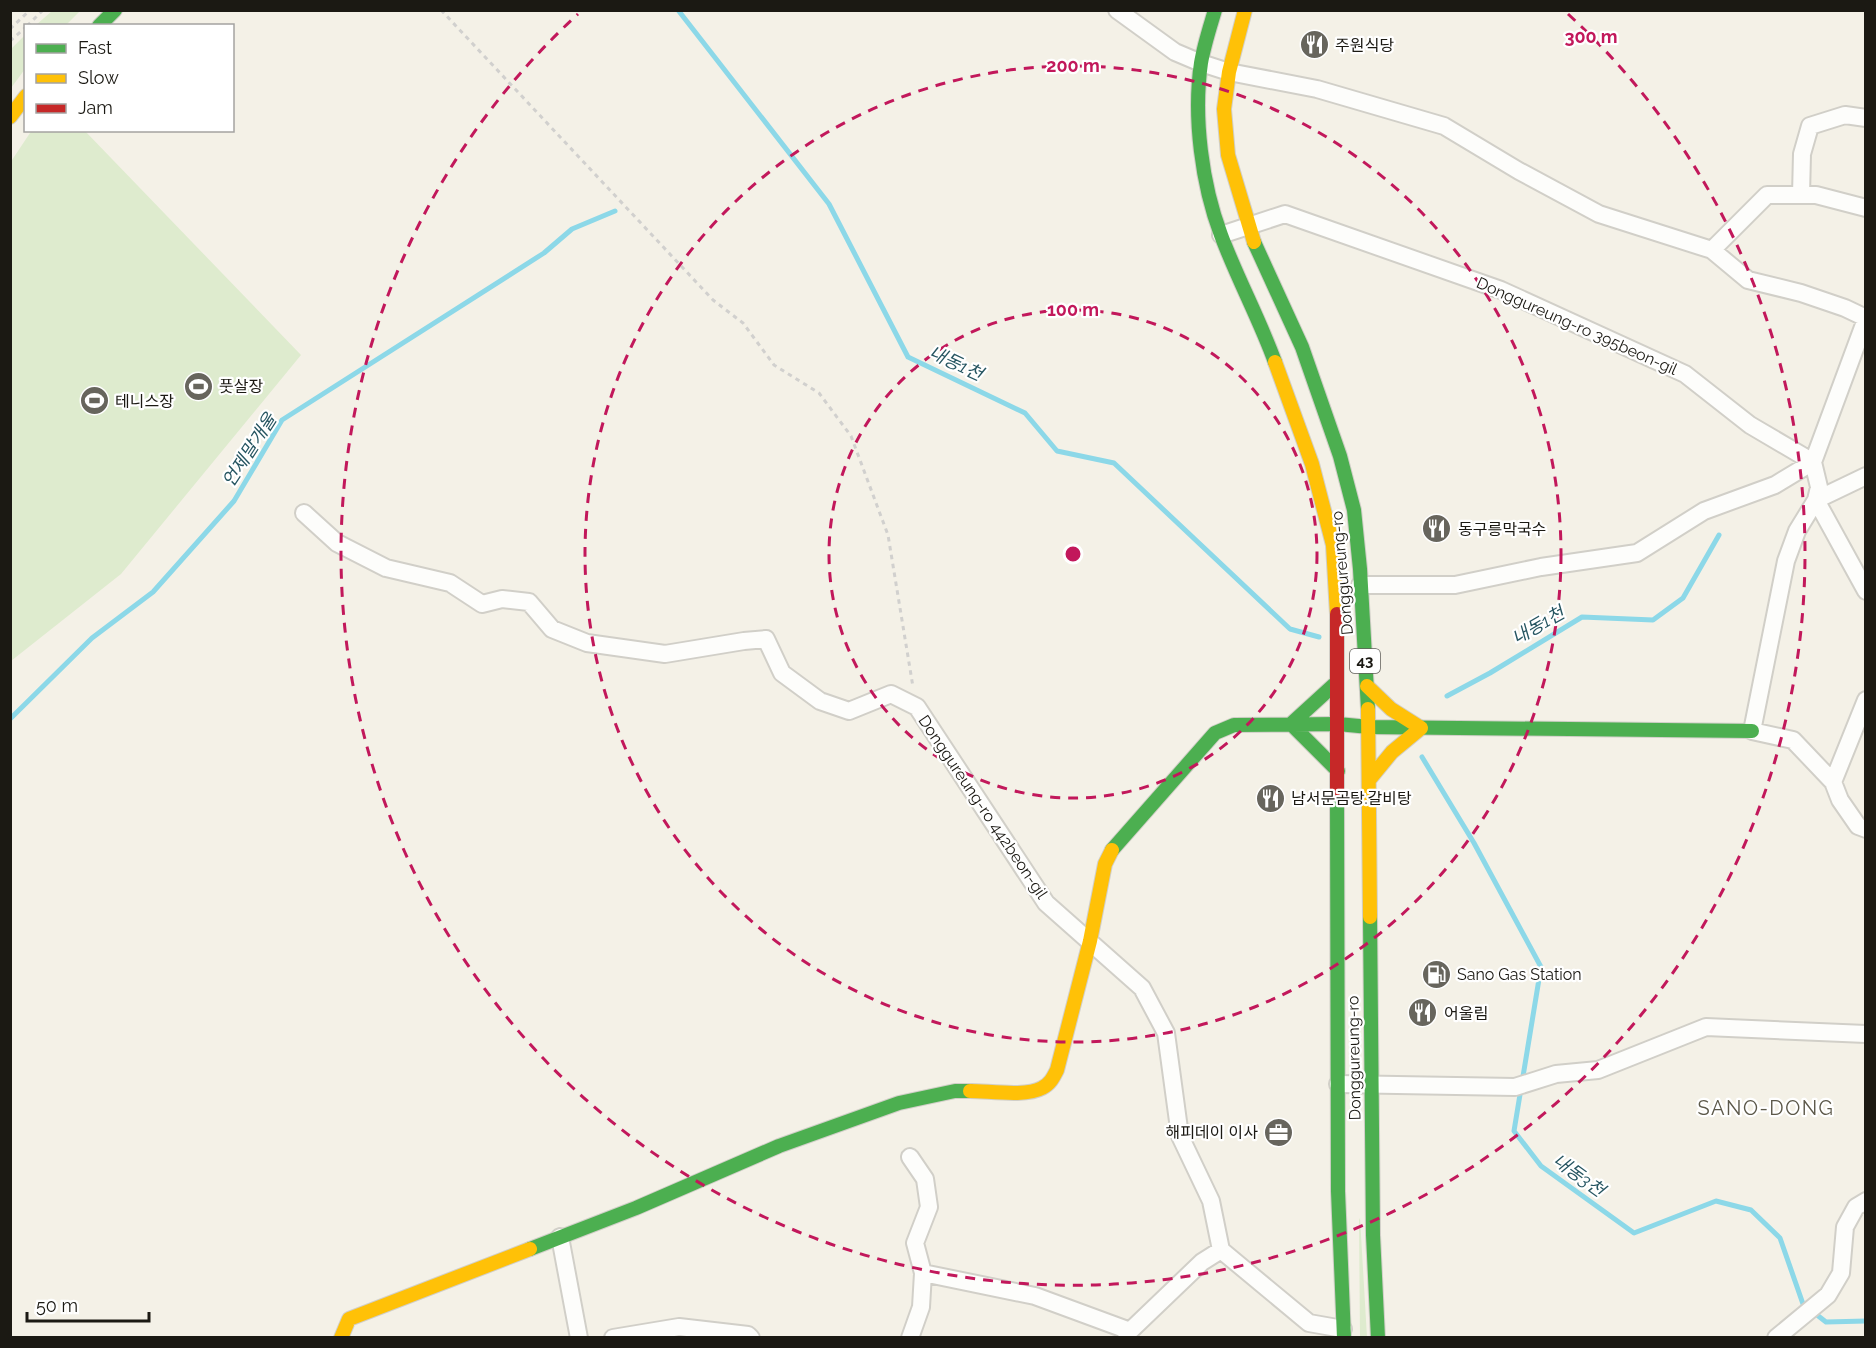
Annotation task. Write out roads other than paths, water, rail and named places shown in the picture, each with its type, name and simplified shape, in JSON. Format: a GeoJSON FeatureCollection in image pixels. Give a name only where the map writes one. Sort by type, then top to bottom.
{"type":"FeatureCollection","features":[{"type":"Feature","properties":{"kind":"main road"},"geometry":{"type":"LineString","coordinates":[[101,24],[115,10]]}},
{"type":"Feature","properties":{"kind":"main road","name":"Donggureung-ro"},"geometry":{"type":"LineString","coordinates":[[1215,10],[1201,63],[1199,109],[1204,179],[1221,236],[1263,329],[1312,464],[1333,545],[1337,609],[1338,724],[1338,1191],[1343,1333]]}},
{"type":"Feature","properties":{"kind":"main road","name":"Donggureung-ro"},"geometry":{"type":"LineString","coordinates":[[1245,10],[1229,72],[1224,110],[1228,155],[1249,227],[1302,347],[1340,456],[1354,510],[1369,727],[1370,1084],[1378,1338]]}},
{"type":"Feature","properties":{"kind":"main road"},"geometry":{"type":"LineString","coordinates":[[10,117],[24,99]]}},
{"type":"Feature","properties":{"kind":"main road"},"geometry":{"type":"LineString","coordinates":[[1291,724],[1337,682]]}},
{"type":"Feature","properties":{"kind":"main road"},"geometry":{"type":"LineString","coordinates":[[1366,686],[1391,709],[1421,728]]}},
{"type":"Feature","properties":{"kind":"main road"},"geometry":{"type":"LineString","coordinates":[[1291,724],[1338,771]]}},
{"type":"Feature","properties":{"kind":"main road"},"geometry":{"type":"LineString","coordinates":[[341,1338],[349,1319],[636,1208],[779,1146],[899,1103],[955,1091],[1028,1092],[1041,1089],[1052,1081],[1057,1070],[1090,941],[1105,864],[1112,850],[1215,733],[1234,725],[1291,724],[1421,728],[1752,731]]}},
{"type":"Feature","properties":{"kind":"main road"},"geometry":{"type":"LineString","coordinates":[[1369,780],[1392,752],[1421,728]]}},
{"type":"Feature","properties":{"kind":"street"},"geometry":{"type":"LineString","coordinates":[[1117,10],[1175,52],[1201,63],[1229,72],[1317,88],[1444,126],[1519,171],[1599,214],[1712,250],[1748,280],[1801,292],[1845,308],[1866,319],[1862,338],[1813,462],[1819,487],[1816,500],[1797,531],[1786,561],[1752,731],[1793,740],[1833,783],[1840,801],[1858,826],[1866,829]]}},
{"type":"Feature","properties":{"kind":"street"},"geometry":{"type":"LineString","coordinates":[[1801,195],[1802,154],[1810,126],[1845,115],[1866,118]]}},
{"type":"Feature","properties":{"kind":"street"},"geometry":{"type":"LineString","coordinates":[[1712,250],[1767,195],[1816,195],[1866,208]]}},
{"type":"Feature","properties":{"kind":"street","name":"Donggureung-ro 395beon-gil"},"geometry":{"type":"LineString","coordinates":[[1221,236],[1285,214],[1502,290],[1685,374],[1750,425],[1813,462]]}},
{"type":"Feature","properties":{"kind":"street"},"geometry":{"type":"LineString","coordinates":[[1360,585],[1455,585],[1540,567],[1637,553],[1704,511],[1775,485],[1813,462]]}},
{"type":"Feature","properties":{"kind":"street"},"geometry":{"type":"LineString","coordinates":[[1816,500],[1866,476]]}},
{"type":"Feature","properties":{"kind":"street"},"geometry":{"type":"LineString","coordinates":[[1816,500],[1866,591]]}},
{"type":"Feature","properties":{"kind":"street","name":"Donggureung-ro 442beon-gil"},"geometry":{"type":"LineString","coordinates":[[304,513],[338,543],[386,568],[450,583],[482,604],[502,599],[529,602],[552,628],[587,643],[664,654],[766,639],[782,673],[819,701],[849,711],[891,694],[917,707],[1046,903],[1142,988],[1166,1033],[1180,1136],[1212,1201],[1221,1250]]}},
{"type":"Feature","properties":{"kind":"street"},"geometry":{"type":"LineString","coordinates":[[1833,783],[1866,700]]}},
{"type":"Feature","properties":{"kind":"street"},"geometry":{"type":"LineString","coordinates":[[1338,1084],[1522,1085],[1556,1074],[1598,1070],[1706,1027],[1866,1034]]}},
{"type":"Feature","properties":{"kind":"street"},"geometry":{"type":"LineString","coordinates":[[910,1157],[925,1179],[929,1207],[915,1244],[923,1273],[921,1307],[910,1338]]}},
{"type":"Feature","properties":{"kind":"street"},"geometry":{"type":"LineString","coordinates":[[1776,1338],[1828,1295],[1841,1273],[1845,1227],[1856,1207],[1866,1201]]}},
{"type":"Feature","properties":{"kind":"street"},"geometry":{"type":"LineString","coordinates":[[560,1237],[579,1338]]}},
{"type":"Feature","properties":{"kind":"street"},"geometry":{"type":"LineString","coordinates":[[923,1273],[1035,1296],[1128,1334],[1202,1262],[1221,1250],[1309,1323],[1343,1333]]}},
{"type":"Feature","properties":{"kind":"street"},"geometry":{"type":"LineString","coordinates":[[613,1338],[679,1327],[748,1335],[751,1338]]}},
{"type":"Feature","properties":{"kind":"waterway","name":"내동1천"},"geometry":{"type":"LineString","coordinates":[[678,10],[829,204],[908,357],[1025,413],[1057,451],[1114,463],[1290,629],[1319,637]]}},
{"type":"Feature","properties":{"kind":"waterway","name":"언제말개울"},"geometry":{"type":"LineString","coordinates":[[10,719],[92,638],[153,592],[234,501],[282,420],[544,253],[572,229],[615,211]]}},
{"type":"Feature","properties":{"kind":"waterway","name":"내동1천"},"geometry":{"type":"LineString","coordinates":[[1447,696],[1490,673],[1582,617],[1653,620],[1683,598],[1719,535]]}},
{"type":"Feature","properties":{"kind":"waterway","name":"내동3천"},"geometry":{"type":"LineString","coordinates":[[1422,757],[1474,843],[1541,967],[1514,1131],[1541,1166],[1634,1233],[1716,1201],[1751,1210],[1780,1238],[1803,1304],[1826,1322],[1866,1321]]}},
{"type":"Feature","properties":{"kind":"place","name":"주원식당"},"geometry":{"type":"Point","coordinates":[1314,45]}},
{"type":"Feature","properties":{"kind":"place","name":"풋살장"},"geometry":{"type":"Point","coordinates":[198,386]}},
{"type":"Feature","properties":{"kind":"place","name":"테니스장"},"geometry":{"type":"Point","coordinates":[94,401]}},
{"type":"Feature","properties":{"kind":"place","name":"동구릉막국수"},"geometry":{"type":"Point","coordinates":[1437,529]}},
{"type":"Feature","properties":{"kind":"place","name":"남서문곰탕.갈비탕"},"geometry":{"type":"Point","coordinates":[1270,798]}},
{"type":"Feature","properties":{"kind":"place","name":"Sano Gas Station"},"geometry":{"type":"Point","coordinates":[1436,974]}},
{"type":"Feature","properties":{"kind":"place","name":"어울림"},"geometry":{"type":"Point","coordinates":[1423,1013]}},
{"type":"Feature","properties":{"kind":"place","name":"해피데이 이사"},"geometry":{"type":"Point","coordinates":[1279,1132]}},
{"type":"Feature","properties":{"kind":"district","name":"SANO-DONG"},"geometry":{"type":"Point","coordinates":[1766,1108]}}]}
